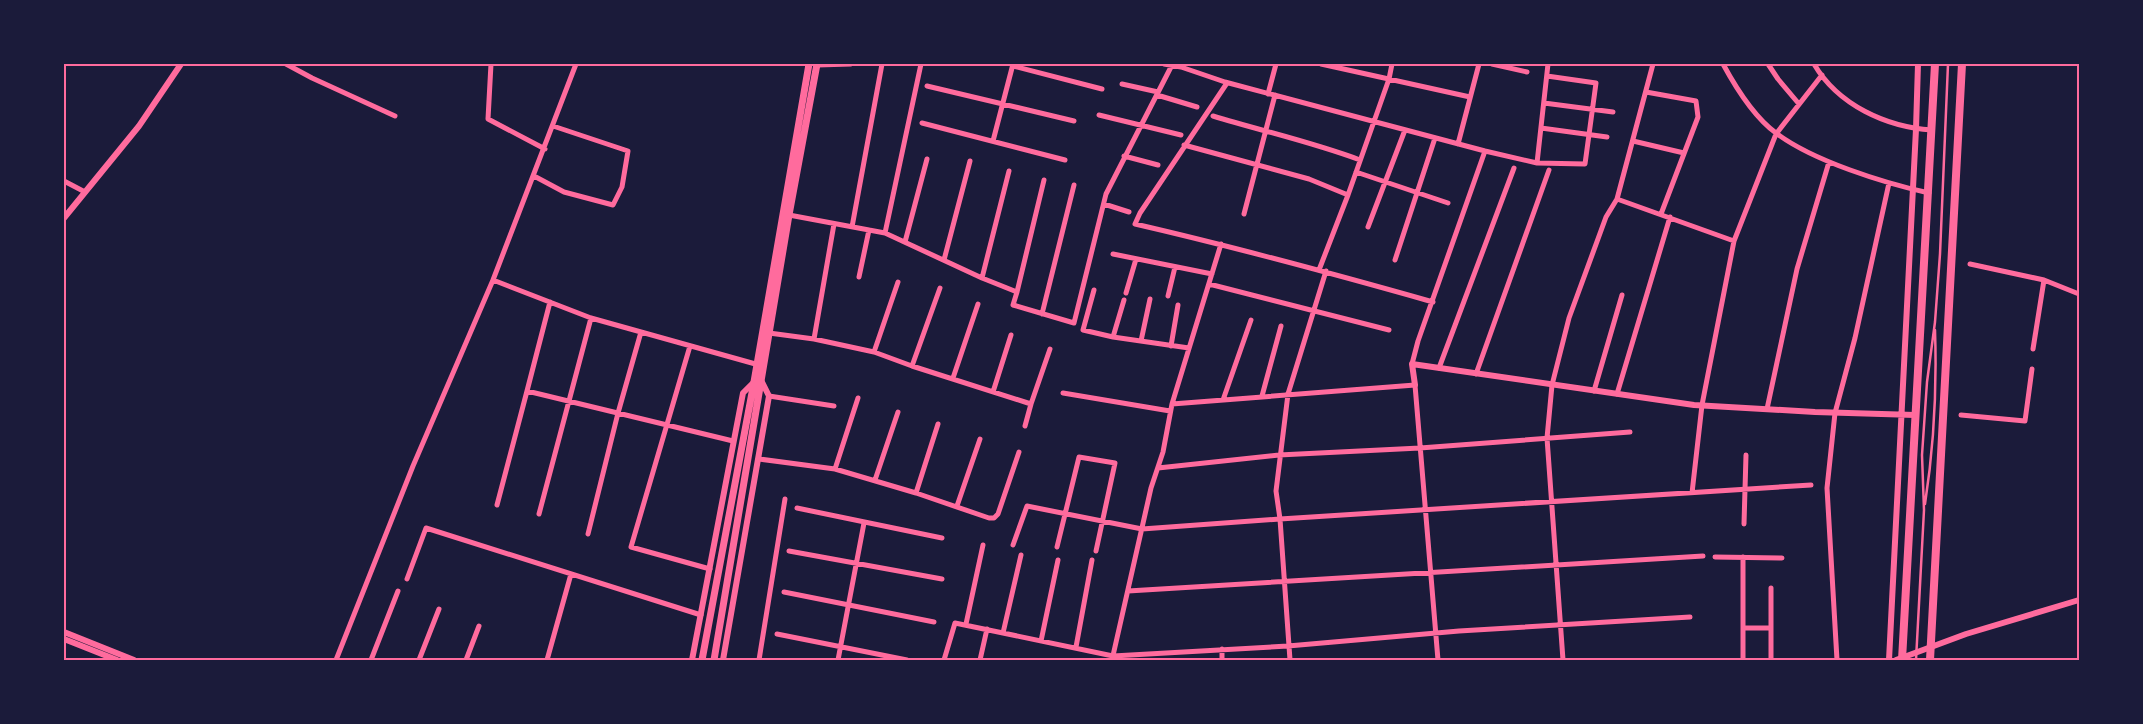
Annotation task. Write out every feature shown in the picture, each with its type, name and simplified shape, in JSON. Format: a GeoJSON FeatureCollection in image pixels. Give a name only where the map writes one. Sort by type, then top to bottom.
{"type":"FeatureCollection","features":[{"type":"Feature","properties":{"kind":"main road"},"geometry":{"type":"LineString","coordinates":[[714,660],[757,409],[757,364],[809,64]]}},
{"type":"Feature","properties":{"kind":"main road"},"geometry":{"type":"LineString","coordinates":[[702,660],[749,408],[765,366],[789,215],[817,64]]}},
{"type":"Feature","properties":{"kind":"main road"},"geometry":{"type":"LineString","coordinates":[[1900,660],[1930,193],[1936,64]]}},
{"type":"Feature","properties":{"kind":"main road"},"geometry":{"type":"LineString","coordinates":[[1930,660],[1962,64]]}},
{"type":"Feature","properties":{"kind":"street"},"geometry":{"type":"LineString","coordinates":[[64,218],[139,126],[181,64]]}},
{"type":"Feature","properties":{"kind":"street"},"geometry":{"type":"LineString","coordinates":[[286,64],[395,116]]}},
{"type":"Feature","properties":{"kind":"street"},"geometry":{"type":"LineString","coordinates":[[491,64],[488,119],[545,149]]}},
{"type":"Feature","properties":{"kind":"street"},"geometry":{"type":"LineString","coordinates":[[336,660],[413,466],[493,280],[545,149],[576,64]]}},
{"type":"Feature","properties":{"kind":"street"},"geometry":{"type":"LineString","coordinates":[[817,64],[851,64]]}},
{"type":"Feature","properties":{"kind":"street"},"geometry":{"type":"LineString","coordinates":[[852,227],[882,64]]}},
{"type":"Feature","properties":{"kind":"street"},"geometry":{"type":"LineString","coordinates":[[885,233],[921,64]]}},
{"type":"Feature","properties":{"kind":"street"},"geometry":{"type":"LineString","coordinates":[[1164,64],[1227,83],[1485,151],[1537,163],[1586,164],[1596,83],[1547,76]]}},
{"type":"Feature","properties":{"kind":"street"},"geometry":{"type":"LineString","coordinates":[[1268,94],[1276,64]]}},
{"type":"Feature","properties":{"kind":"street"},"geometry":{"type":"LineString","coordinates":[[1321,64],[1470,97]]}},
{"type":"Feature","properties":{"kind":"street"},"geometry":{"type":"LineString","coordinates":[[1319,270],[1348,196],[1392,64]]}},
{"type":"Feature","properties":{"kind":"street"},"geometry":{"type":"LineString","coordinates":[[1458,144],[1479,64]]}},
{"type":"Feature","properties":{"kind":"street"},"geometry":{"type":"LineString","coordinates":[[1492,64],[1527,72]]}},
{"type":"Feature","properties":{"kind":"street"},"geometry":{"type":"LineString","coordinates":[[1537,163],[1548,64]]}},
{"type":"Feature","properties":{"kind":"street"},"geometry":{"type":"LineString","coordinates":[[1563,660],[1547,438],[1552,385],[1570,318],[1606,217],[1617,199],[1653,64]]}},
{"type":"Feature","properties":{"kind":"street"},"geometry":{"type":"LineString","coordinates":[[1723,64],[1763,121],[1776,134],[1829,162],[1889,182],[1930,193]]}},
{"type":"Feature","properties":{"kind":"street"},"geometry":{"type":"LineString","coordinates":[[1768,64],[1799,104]]}},
{"type":"Feature","properties":{"kind":"street"},"geometry":{"type":"LineString","coordinates":[[1814,64],[1844,98],[1858,107],[1894,124],[1916,129],[1932,130]]}},
{"type":"Feature","properties":{"kind":"street"},"geometry":{"type":"LineString","coordinates":[[1889,660],[1918,64]]}},
{"type":"Feature","properties":{"kind":"street"},"geometry":{"type":"LineString","coordinates":[[993,141],[1013,65],[1102,89]]}},
{"type":"Feature","properties":{"kind":"street"},"geometry":{"type":"LineString","coordinates":[[1044,180],[1013,305],[1074,323],[1106,194],[1172,65]]}},
{"type":"Feature","properties":{"kind":"street"},"geometry":{"type":"LineString","coordinates":[[1692,493],[1702,405],[1734,241],[1776,134],[1822,75]]}},
{"type":"Feature","properties":{"kind":"street"},"geometry":{"type":"LineString","coordinates":[[1227,83],[1140,212],[1135,224],[1326,271],[1433,302]]}},
{"type":"Feature","properties":{"kind":"street"},"geometry":{"type":"LineString","coordinates":[[1122,84],[1197,108]]}},
{"type":"Feature","properties":{"kind":"street"},"geometry":{"type":"LineString","coordinates":[[927,86],[1074,121]]}},
{"type":"Feature","properties":{"kind":"street"},"geometry":{"type":"LineString","coordinates":[[1646,92],[1696,101],[1698,117],[1661,214]]}},
{"type":"Feature","properties":{"kind":"street"},"geometry":{"type":"LineString","coordinates":[[1244,214],[1275,96]]}},
{"type":"Feature","properties":{"kind":"street"},"geometry":{"type":"LineString","coordinates":[[1544,103],[1613,112]]}},
{"type":"Feature","properties":{"kind":"street"},"geometry":{"type":"LineString","coordinates":[[1099,115],[1181,135]]}},
{"type":"Feature","properties":{"kind":"street"},"geometry":{"type":"LineString","coordinates":[[1213,116],[1265,132],[1319,145],[1360,160]]}},
{"type":"Feature","properties":{"kind":"street"},"geometry":{"type":"LineString","coordinates":[[922,123],[1066,160]]}},
{"type":"Feature","properties":{"kind":"street"},"geometry":{"type":"LineString","coordinates":[[534,176],[564,192],[613,205],[622,188],[628,151],[553,126]]}},
{"type":"Feature","properties":{"kind":"street"},"geometry":{"type":"LineString","coordinates":[[1541,128],[1607,137]]}},
{"type":"Feature","properties":{"kind":"street"},"geometry":{"type":"LineString","coordinates":[[1368,227],[1405,130]]}},
{"type":"Feature","properties":{"kind":"street"},"geometry":{"type":"LineString","coordinates":[[1395,260],[1435,138]]}},
{"type":"Feature","properties":{"kind":"street"},"geometry":{"type":"LineString","coordinates":[[1633,141],[1684,153]]}},
{"type":"Feature","properties":{"kind":"street"},"geometry":{"type":"LineString","coordinates":[[1184,145],[1257,163],[1309,179],[1348,196]]}},
{"type":"Feature","properties":{"kind":"street"},"geometry":{"type":"LineString","coordinates":[[1438,660],[1412,364],[1418,341],[1485,151]]}},
{"type":"Feature","properties":{"kind":"street"},"geometry":{"type":"LineString","coordinates":[[1124,156],[1158,165]]}},
{"type":"Feature","properties":{"kind":"street"},"geometry":{"type":"LineString","coordinates":[[904,242],[927,159]]}},
{"type":"Feature","properties":{"kind":"street"},"geometry":{"type":"LineString","coordinates":[[944,260],[970,161]]}},
{"type":"Feature","properties":{"kind":"street"},"geometry":{"type":"LineString","coordinates":[[1767,409],[1797,269],[1829,162]]}},
{"type":"Feature","properties":{"kind":"street"},"geometry":{"type":"LineString","coordinates":[[1439,368],[1514,168]]}},
{"type":"Feature","properties":{"kind":"street"},"geometry":{"type":"LineString","coordinates":[[1476,374],[1549,170]]}},
{"type":"Feature","properties":{"kind":"street"},"geometry":{"type":"LineString","coordinates":[[982,278],[1009,171]]}},
{"type":"Feature","properties":{"kind":"street"},"geometry":{"type":"LineString","coordinates":[[1356,172],[1448,203]]}},
{"type":"Feature","properties":{"kind":"street"},"geometry":{"type":"LineString","coordinates":[[64,181],[85,192]]}},
{"type":"Feature","properties":{"kind":"street"},"geometry":{"type":"LineString","coordinates":[[1837,660],[1827,488],[1835,413],[1857,329],[1889,182]]}},
{"type":"Feature","properties":{"kind":"street"},"geometry":{"type":"LineString","coordinates":[[1042,314],[1074,185]]}},
{"type":"Feature","properties":{"kind":"street"},"geometry":{"type":"LineString","coordinates":[[1617,199],[1734,241]]}},
{"type":"Feature","properties":{"kind":"street"},"geometry":{"type":"LineString","coordinates":[[1104,204],[1129,212]]}},
{"type":"Feature","properties":{"kind":"street"},"geometry":{"type":"LineString","coordinates":[[789,215],[885,233],[982,278],[1017,292]]}},
{"type":"Feature","properties":{"kind":"street"},"geometry":{"type":"LineString","coordinates":[[1618,394],[1670,217]]}},
{"type":"Feature","properties":{"kind":"street"},"geometry":{"type":"LineString","coordinates":[[814,339],[834,224]]}},
{"type":"Feature","properties":{"kind":"street"},"geometry":{"type":"LineString","coordinates":[[859,277],[869,230]]}},
{"type":"Feature","properties":{"kind":"street"},"geometry":{"type":"LineString","coordinates":[[1113,658],[1170,411],[1221,244]]}},
{"type":"Feature","properties":{"kind":"street"},"geometry":{"type":"LineString","coordinates":[[1113,254],[1212,274]]}},
{"type":"Feature","properties":{"kind":"street"},"geometry":{"type":"LineString","coordinates":[[1126,293],[1136,259]]}},
{"type":"Feature","properties":{"kind":"street"},"geometry":{"type":"LineString","coordinates":[[1970,264],[2044,280],[2079,294]]}},
{"type":"Feature","properties":{"kind":"street"},"geometry":{"type":"LineString","coordinates":[[1168,296],[1175,267]]}},
{"type":"Feature","properties":{"kind":"street"},"geometry":{"type":"LineString","coordinates":[[1290,660],[1280,519],[1276,491],[1279,455],[1288,394],[1326,271]]}},
{"type":"Feature","properties":{"kind":"street"},"geometry":{"type":"LineString","coordinates":[[493,280],[591,318],[765,366]]}},
{"type":"Feature","properties":{"kind":"street"},"geometry":{"type":"LineString","coordinates":[[2033,349],[2044,280]]}},
{"type":"Feature","properties":{"kind":"street"},"geometry":{"type":"LineString","coordinates":[[874,352],[898,282]]}},
{"type":"Feature","properties":{"kind":"street"},"geometry":{"type":"LineString","coordinates":[[1209,284],[1389,330]]}},
{"type":"Feature","properties":{"kind":"street"},"geometry":{"type":"LineString","coordinates":[[912,366],[940,288]]}},
{"type":"Feature","properties":{"kind":"street"},"geometry":{"type":"LineString","coordinates":[[1094,290],[1083,330],[1113,337],[1189,348]]}},
{"type":"Feature","properties":{"kind":"street"},"geometry":{"type":"LineString","coordinates":[[1594,391],[1622,295]]}},
{"type":"Feature","properties":{"kind":"street"},"geometry":{"type":"LineString","coordinates":[[1141,341],[1150,299]]}},
{"type":"Feature","properties":{"kind":"street"},"geometry":{"type":"LineString","coordinates":[[1113,337],[1124,300]]}},
{"type":"Feature","properties":{"kind":"street"},"geometry":{"type":"LineString","coordinates":[[497,505],[550,302]]}},
{"type":"Feature","properties":{"kind":"street"},"geometry":{"type":"LineString","coordinates":[[953,378],[978,304]]}},
{"type":"Feature","properties":{"kind":"street"},"geometry":{"type":"LineString","coordinates":[[1171,346],[1178,305]]}},
{"type":"Feature","properties":{"kind":"street"},"geometry":{"type":"LineString","coordinates":[[539,514],[591,318]]}},
{"type":"Feature","properties":{"kind":"street"},"geometry":{"type":"LineString","coordinates":[[1223,400],[1251,320]]}},
{"type":"Feature","properties":{"kind":"street"},"geometry":{"type":"LineString","coordinates":[[1262,396],[1281,326]]}},
{"type":"Feature","properties":{"kind":"street"},"geometry":{"type":"LineString","coordinates":[[588,534],[618,413],[641,332]]}},
{"type":"Feature","properties":{"kind":"street"},"geometry":{"type":"LineString","coordinates":[[769,333],[814,339],[874,352],[1031,404]]}},
{"type":"Feature","properties":{"kind":"street"},"geometry":{"type":"LineString","coordinates":[[992,392],[1011,335]]}},
{"type":"Feature","properties":{"kind":"street"},"geometry":{"type":"LineString","coordinates":[[690,346],[631,547],[710,569]]}},
{"type":"Feature","properties":{"kind":"street"},"geometry":{"type":"LineString","coordinates":[[1024,426],[1050,349]]}},
{"type":"Feature","properties":{"kind":"street"},"geometry":{"type":"LineString","coordinates":[[1412,364],[1702,405],[1835,413],[1915,415]]}},
{"type":"Feature","properties":{"kind":"street"},"geometry":{"type":"LineString","coordinates":[[1961,415],[2025,421],[2032,369]]}},
{"type":"Feature","properties":{"kind":"street"},"geometry":{"type":"LineString","coordinates":[[692,660],[743,393],[758,382],[769,396],[834,406]]}},
{"type":"Feature","properties":{"kind":"street"},"geometry":{"type":"LineString","coordinates":[[1172,404],[1415,385]]}},
{"type":"Feature","properties":{"kind":"street"},"geometry":{"type":"LineString","coordinates":[[527,391],[733,441]]}},
{"type":"Feature","properties":{"kind":"street"},"geometry":{"type":"LineString","coordinates":[[1063,393],[1170,411]]}},
{"type":"Feature","properties":{"kind":"street"},"geometry":{"type":"LineString","coordinates":[[723,660],[760,459],[769,396]]}},
{"type":"Feature","properties":{"kind":"street"},"geometry":{"type":"LineString","coordinates":[[835,469],[858,398]]}},
{"type":"Feature","properties":{"kind":"street"},"geometry":{"type":"LineString","coordinates":[[875,480],[898,412]]}},
{"type":"Feature","properties":{"kind":"street"},"geometry":{"type":"LineString","coordinates":[[916,493],[938,424]]}},
{"type":"Feature","properties":{"kind":"street"},"geometry":{"type":"LineString","coordinates":[[1158,468],[1279,455],[1420,448],[1630,432]]}},
{"type":"Feature","properties":{"kind":"street"},"geometry":{"type":"LineString","coordinates":[[956,506],[980,440]]}},
{"type":"Feature","properties":{"kind":"street"},"geometry":{"type":"LineString","coordinates":[[760,459],[835,469],[994,518],[998,514],[1019,452]]}},
{"type":"Feature","properties":{"kind":"street"},"geometry":{"type":"LineString","coordinates":[[1744,524],[1746,454]]}},
{"type":"Feature","properties":{"kind":"street"},"geometry":{"type":"LineString","coordinates":[[1057,547],[1078,457],[1115,463],[1096,551]]}},
{"type":"Feature","properties":{"kind":"street"},"geometry":{"type":"LineString","coordinates":[[1013,545],[1027,506],[1142,529],[1811,485]]}},
{"type":"Feature","properties":{"kind":"street"},"geometry":{"type":"LineString","coordinates":[[759,660],[785,499]]}},
{"type":"Feature","properties":{"kind":"street"},"geometry":{"type":"LineString","coordinates":[[797,508],[942,538]]}},
{"type":"Feature","properties":{"kind":"street"},"geometry":{"type":"LineString","coordinates":[[838,660],[864,523]]}},
{"type":"Feature","properties":{"kind":"street"},"geometry":{"type":"LineString","coordinates":[[407,579],[426,528],[700,615]]}},
{"type":"Feature","properties":{"kind":"street"},"geometry":{"type":"LineString","coordinates":[[966,624],[983,545]]}},
{"type":"Feature","properties":{"kind":"street"},"geometry":{"type":"LineString","coordinates":[[789,551],[942,579]]}},
{"type":"Feature","properties":{"kind":"street"},"geometry":{"type":"LineString","coordinates":[[1003,633],[1021,555]]}},
{"type":"Feature","properties":{"kind":"street"},"geometry":{"type":"LineString","coordinates":[[1128,591],[1703,556]]}},
{"type":"Feature","properties":{"kind":"street"},"geometry":{"type":"LineString","coordinates":[[1715,557],[1782,558]]}},
{"type":"Feature","properties":{"kind":"street"},"geometry":{"type":"LineString","coordinates":[[1743,557],[1744,660]]}},
{"type":"Feature","properties":{"kind":"street"},"geometry":{"type":"LineString","coordinates":[[1041,641],[1058,560]]}},
{"type":"Feature","properties":{"kind":"street"},"geometry":{"type":"LineString","coordinates":[[1076,647],[1092,560]]}},
{"type":"Feature","properties":{"kind":"street"},"geometry":{"type":"LineString","coordinates":[[547,660],[572,574]]}},
{"type":"Feature","properties":{"kind":"street"},"geometry":{"type":"LineString","coordinates":[[1771,588],[1771,660]]}},
{"type":"Feature","properties":{"kind":"street"},"geometry":{"type":"LineString","coordinates":[[371,660],[398,591]]}},
{"type":"Feature","properties":{"kind":"street"},"geometry":{"type":"LineString","coordinates":[[784,592],[934,622]]}},
{"type":"Feature","properties":{"kind":"street"},"geometry":{"type":"LineString","coordinates":[[1900,660],[1916,652],[1966,634],[2079,600]]}},
{"type":"Feature","properties":{"kind":"street"},"geometry":{"type":"LineString","coordinates":[[419,660],[439,609]]}},
{"type":"Feature","properties":{"kind":"street"},"geometry":{"type":"LineString","coordinates":[[944,660],[955,623],[1076,647],[1113,658],[1690,617]]}},
{"type":"Feature","properties":{"kind":"street"},"geometry":{"type":"LineString","coordinates":[[466,660],[479,626]]}},
{"type":"Feature","properties":{"kind":"street"},"geometry":{"type":"LineString","coordinates":[[1743,628],[1772,628]]}},
{"type":"Feature","properties":{"kind":"street"},"geometry":{"type":"LineString","coordinates":[[980,660],[987,629]]}},
{"type":"Feature","properties":{"kind":"street"},"geometry":{"type":"LineString","coordinates":[[64,632],[134,660]]}},
{"type":"Feature","properties":{"kind":"street"},"geometry":{"type":"LineString","coordinates":[[777,634],[907,660]]}},
{"type":"Feature","properties":{"kind":"street"},"geometry":{"type":"LineString","coordinates":[[64,639],[117,660]]}},
{"type":"Feature","properties":{"kind":"street"},"geometry":{"type":"LineString","coordinates":[[1222,649],[1222,660]]}},
{"type":"Feature","properties":{"kind":"lane"},"geometry":{"type":"LineString","coordinates":[[1924,510],[1922,455],[1927,382],[1935,322],[1941,235],[1948,64]]}},
{"type":"Feature","properties":{"kind":"lane"},"geometry":{"type":"LineString","coordinates":[[1916,660],[1924,510],[1932,455],[1936,392],[1935,322]]}}]}
